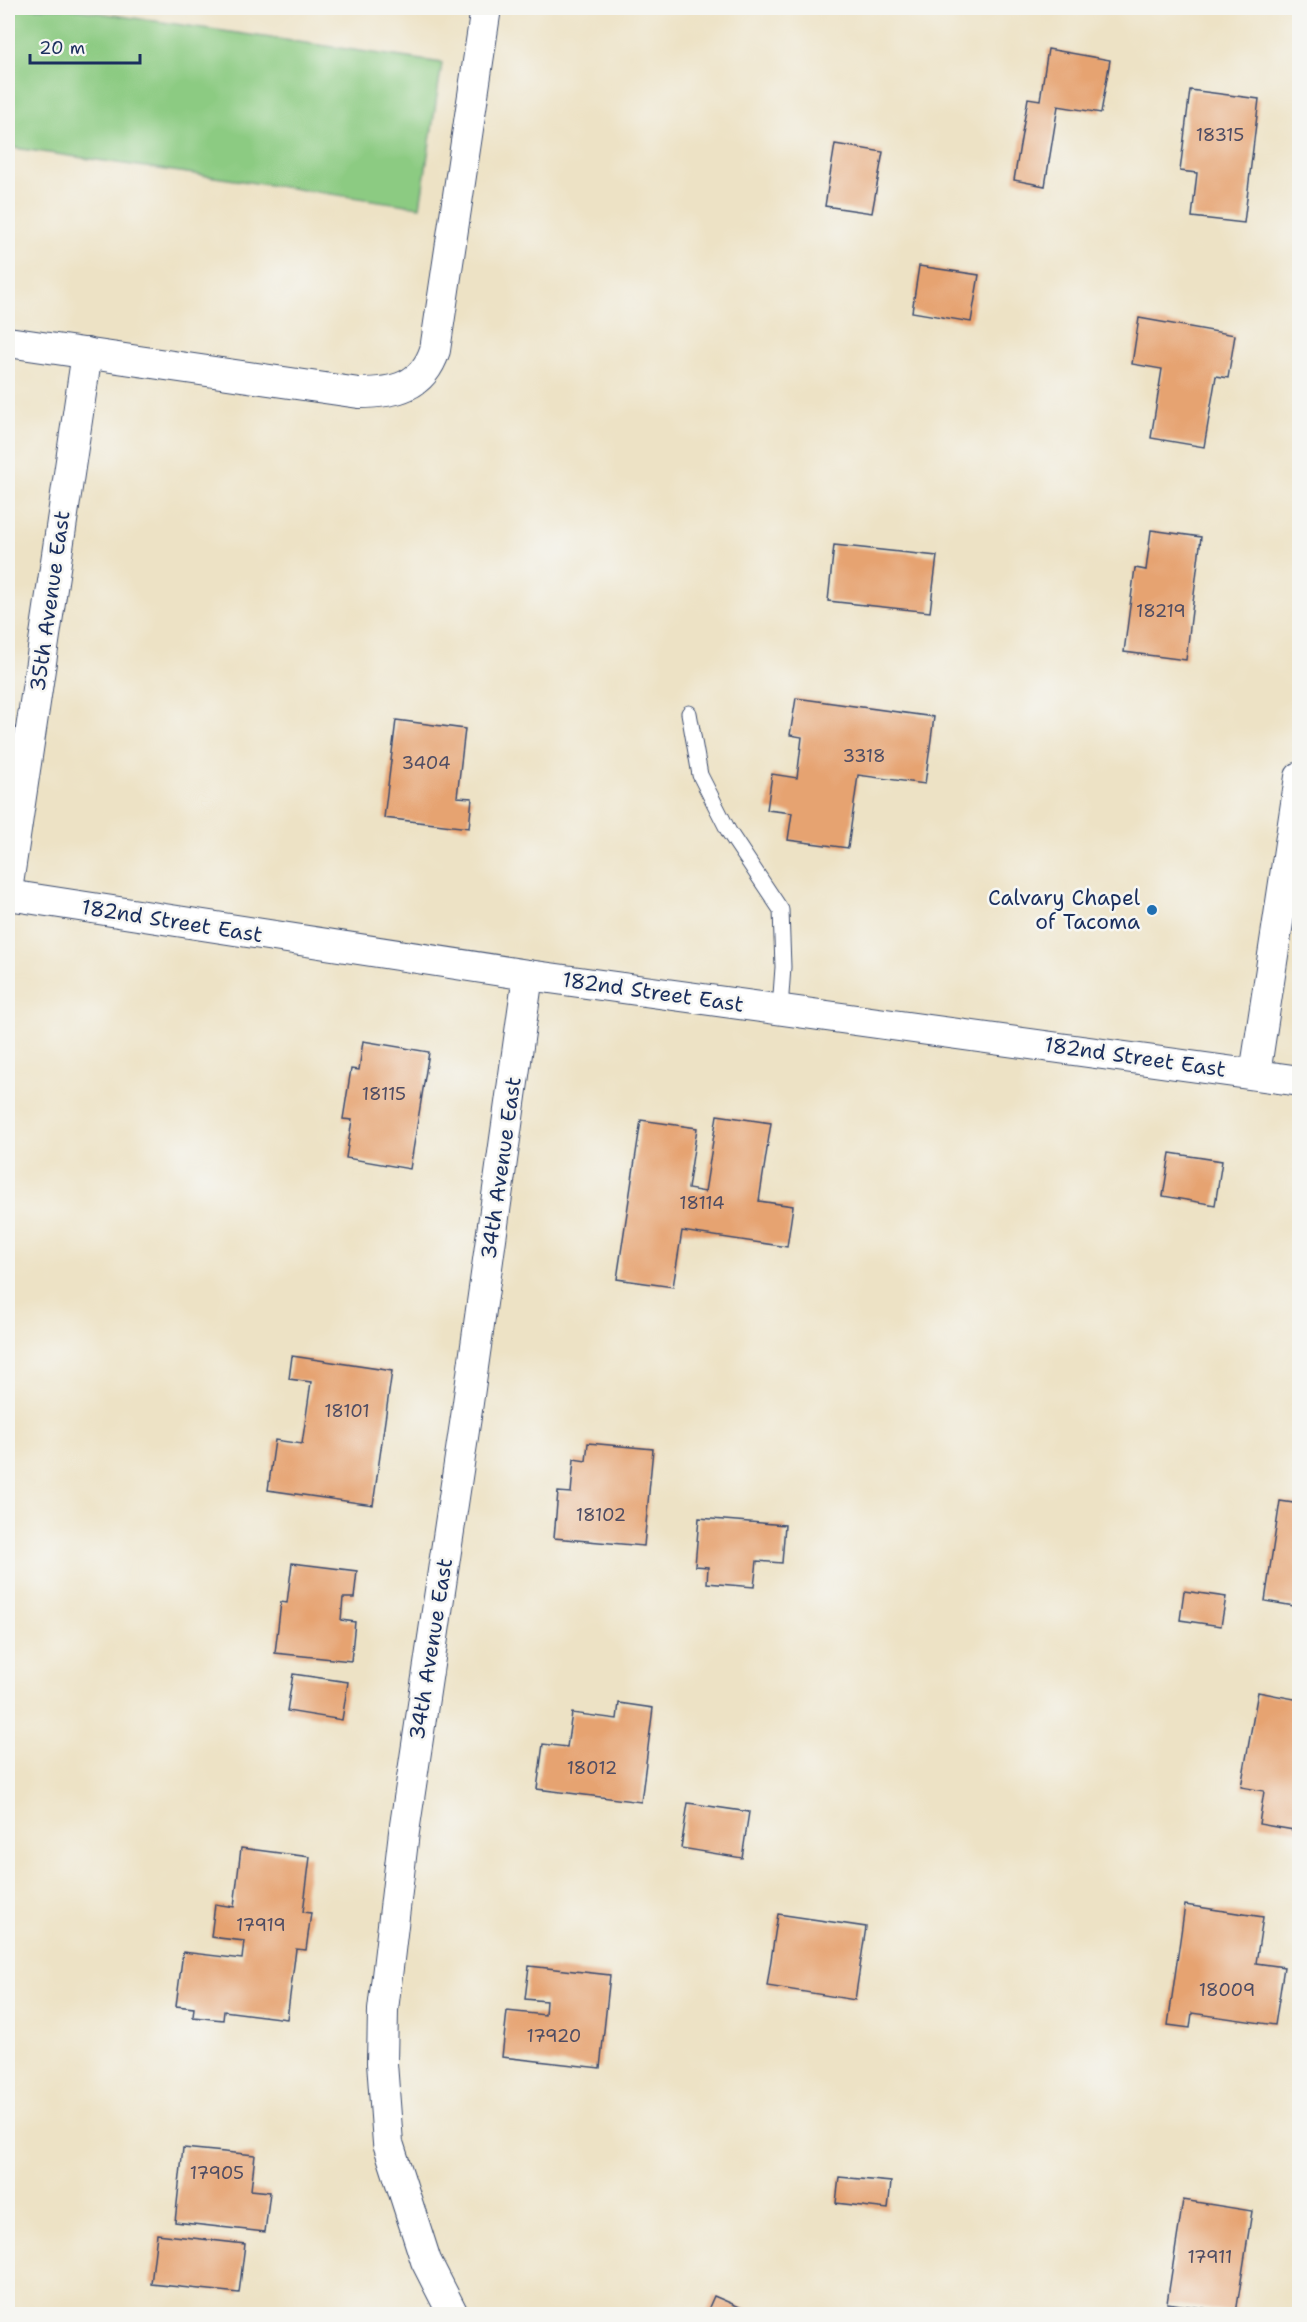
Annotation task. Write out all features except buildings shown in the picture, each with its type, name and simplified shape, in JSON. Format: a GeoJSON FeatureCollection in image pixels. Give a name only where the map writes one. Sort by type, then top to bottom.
{"type":"FeatureCollection","features":[{"type":"Feature","properties":{"kind":"street"},"geometry":{"type":"LineString","coordinates":[[8,342],[360,393],[392,390],[414,382],[431,361],[435,350],[486,8]]}},
{"type":"Feature","properties":{"kind":"street","name":"35th Avenue East"},"geometry":{"type":"LineString","coordinates":[[8,884],[87,353]]}},
{"type":"Feature","properties":{"kind":"street"},"geometry":{"type":"LineString","coordinates":[[1255,1074],[1299,777]]}},
{"type":"Feature","properties":{"kind":"street","name":"182nd Street East"},"geometry":{"type":"LineString","coordinates":[[8,895],[528,975],[1299,1081]]}},
{"type":"Feature","properties":{"kind":"street","name":"34th Avenue East"},"geometry":{"type":"LineString","coordinates":[[453,2314],[426,2261],[388,2143],[382,2063],[383,2010],[404,1833],[465,1429],[528,975]]}},
{"type":"Feature","properties":{"kind":"lane"},"geometry":{"type":"LineString","coordinates":[[688,713],[700,775],[729,832],[781,910],[783,967],[780,1009]]}},
{"type":"Feature","properties":{"kind":"green space"},"geometry":{"type":"Polygon","coordinates":[[[8,8],[66,8],[442,63],[420,207],[8,147],[8,8]]]}},
{"type":"Feature","properties":{"kind":"place","name":"Calvary Chapel of Tacoma"},"geometry":{"type":"Point","coordinates":[1152,910]}}]}
